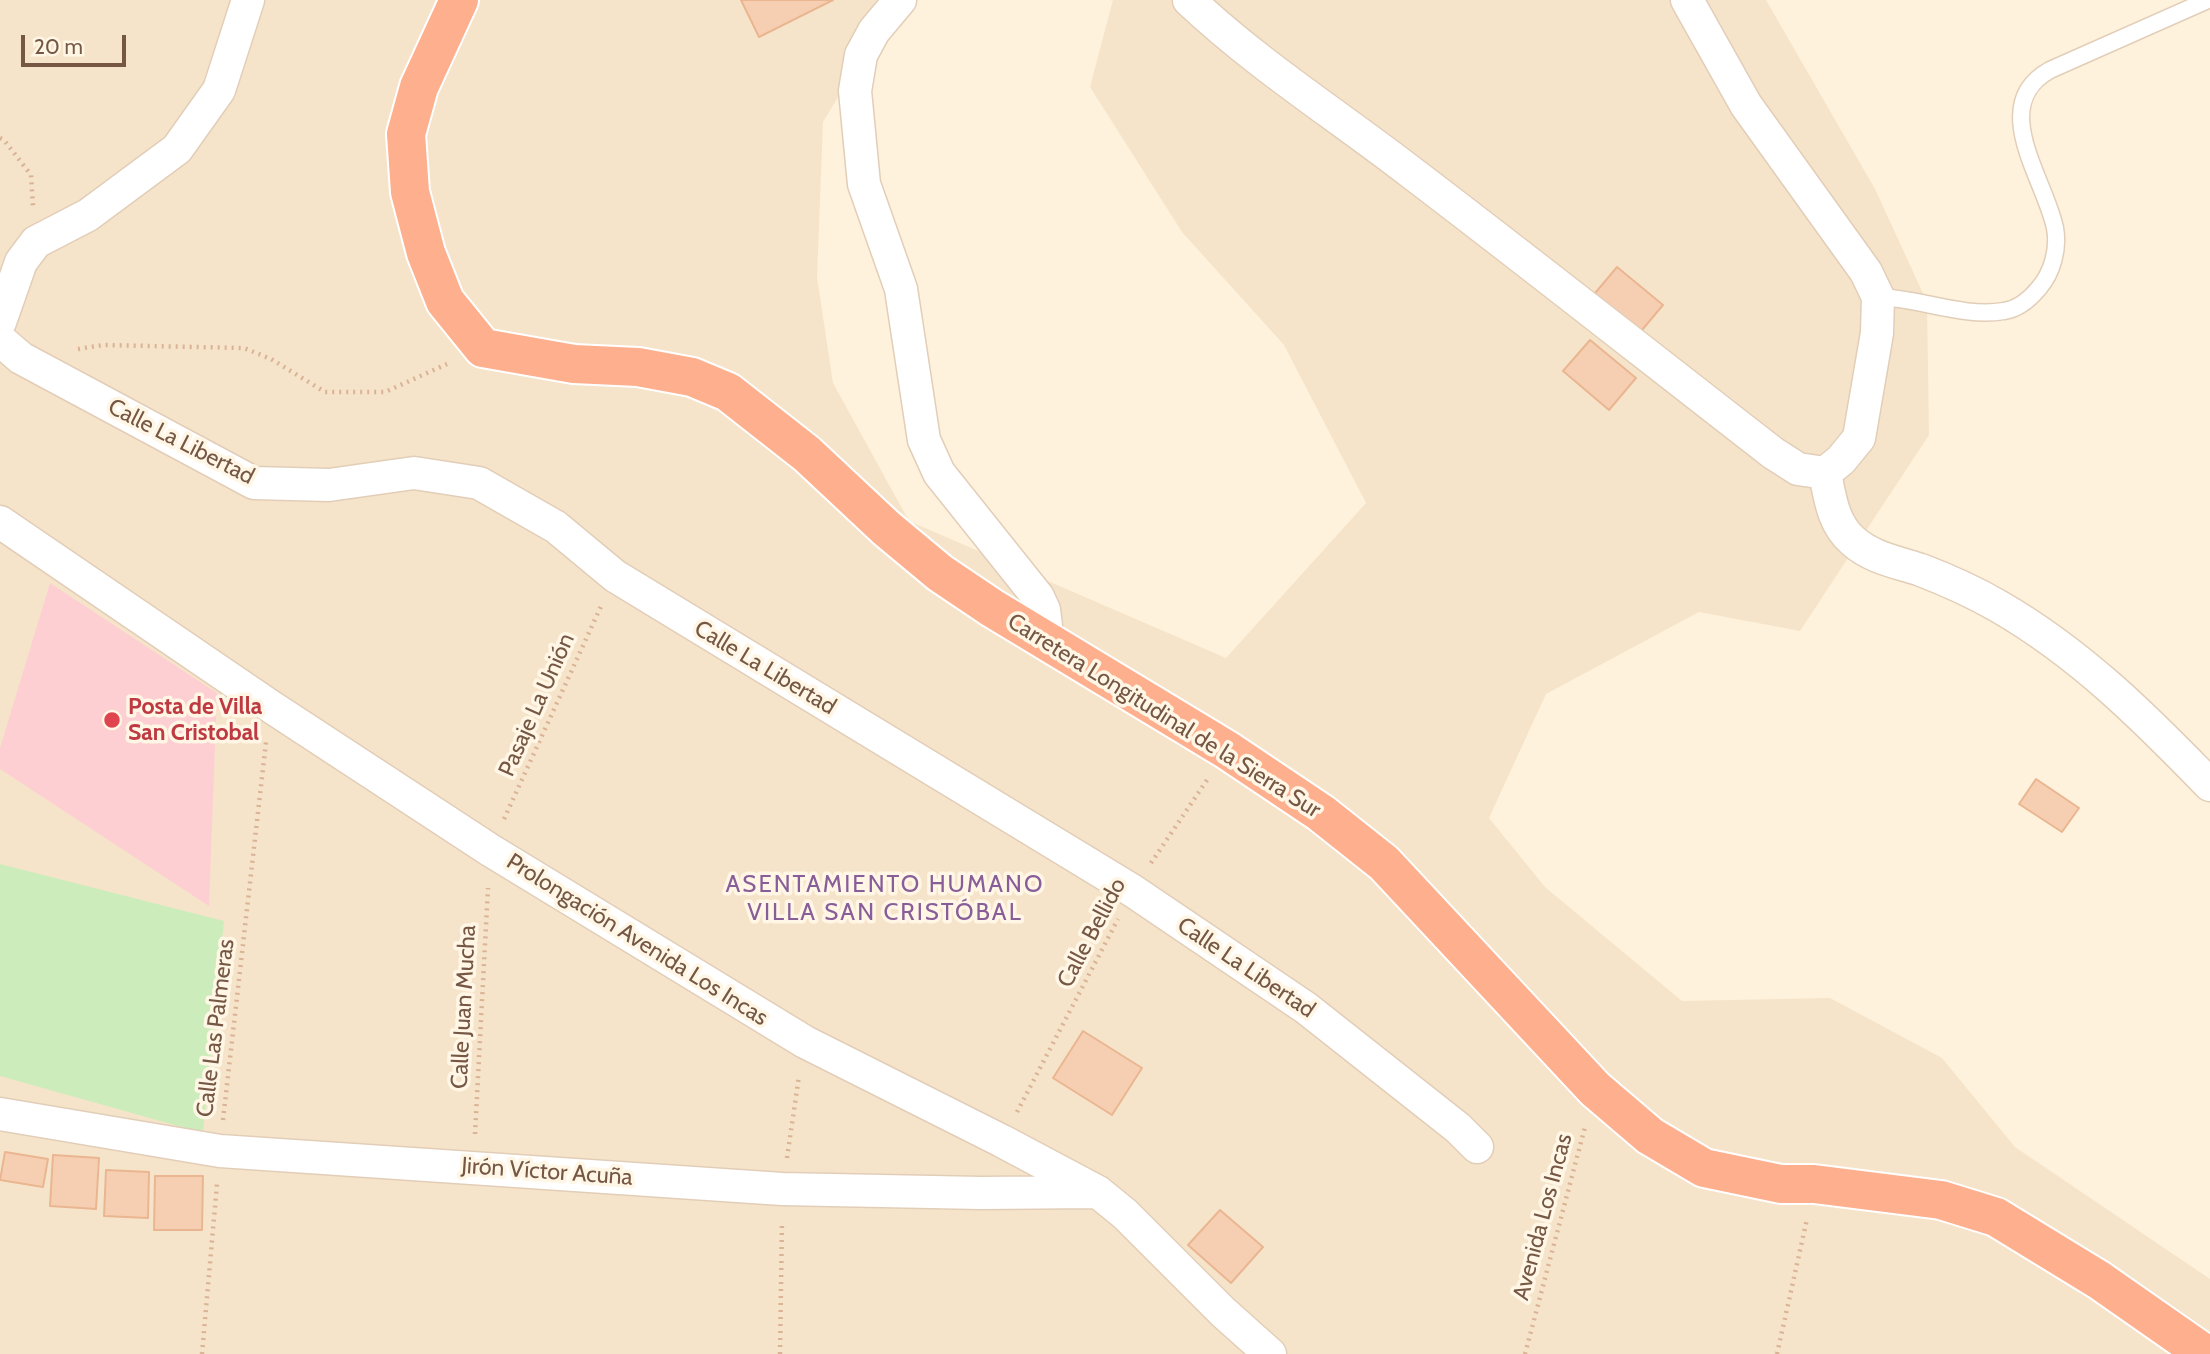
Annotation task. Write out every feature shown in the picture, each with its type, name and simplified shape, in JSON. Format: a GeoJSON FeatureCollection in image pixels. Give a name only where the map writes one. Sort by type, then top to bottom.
{"type":"FeatureCollection","features":[{"type":"Feature","properties":{"kind":"highway"},"geometry":{"type":"LineString","coordinates":[[459,0],[419,87],[406,134],[410,192],[425,253],[445,301],[484,348]]}},
{"type":"Feature","properties":{"kind":"highway","name":"Carretera Longitudinal de la Sierra Sur"},"geometry":{"type":"LineString","coordinates":[[484,348],[575,364],[638,367],[692,377],[728,392],[772,425],[940,573],[992,608],[1227,750],[1321,813],[1384,863],[1595,1089],[1650,1136],[1704,1168],[1781,1184],[1814,1184],[1941,1200],[1996,1217],[2099,1280],[2205,1354]]}},
{"type":"Feature","properties":{"kind":"street"},"geometry":{"type":"LineString","coordinates":[[0,323],[21,262],[36,242],[89,215],[177,149],[219,90],[248,0]]}},
{"type":"Feature","properties":{"kind":"street"},"geometry":{"type":"LineString","coordinates":[[900,0],[874,31],[861,55],[855,91],[864,184],[901,289],[924,440],[930,456],[939,473],[1038,597],[1044,610],[1048,642]]}},
{"type":"Feature","properties":{"kind":"street"},"geometry":{"type":"LineString","coordinates":[[1189,0],[1221,30],[1296,89],[1410,171],[1773,453],[1798,469],[1825,473],[1841,460],[1859,439],[1877,333],[1878,297],[1866,272],[1746,106],[1687,0]]}},
{"type":"Feature","properties":{"kind":"street","name":"Calle La Libertad"},"geometry":{"type":"LineString","coordinates":[[0,340],[21,358],[254,483],[329,485],[414,473],[479,483],[556,527],[615,576],[1133,891],[1306,1008],[1458,1128],[1477,1147]]}},
{"type":"Feature","properties":{"kind":"street"},"geometry":{"type":"LineString","coordinates":[[1825,473],[1831,505],[1838,523],[1849,538],[1875,555],[1954,584],[1999,607],[2041,634],[2115,691],[2152,724],[2210,785]]}},
{"type":"Feature","properties":{"kind":"street","name":"Prolongación Avenida Los Incas"},"geometry":{"type":"LineString","coordinates":[[0,522],[270,706],[490,849],[804,1042],[1098,1192],[1125,1214],[1223,1312],[1270,1354]]}},
{"type":"Feature","properties":{"kind":"street","name":"Jirón Víctor Acuña"},"geometry":{"type":"LineString","coordinates":[[0,1114],[220,1151],[782,1189],[981,1193],[1098,1192]]}},
{"type":"Feature","properties":{"kind":"lane"},"geometry":{"type":"LineString","coordinates":[[1878,297],[1900,297],[1985,314],[2008,311],[2034,294],[2050,268],[2056,242],[2055,228],[2034,171],[2023,128],[2022,100],[2028,88],[2038,77],[2068,62],[2208,0]]}},
{"type":"Feature","properties":{"kind":"path"},"geometry":{"type":"LineString","coordinates":[[0,138],[5,140],[31,176],[36,242]]}},
{"type":"Feature","properties":{"kind":"path"},"geometry":{"type":"LineString","coordinates":[[76,349],[103,345],[244,348],[271,359],[325,392],[385,392],[484,348]]}},
{"type":"Feature","properties":{"kind":"path","name":"Pasaje La Unión"},"geometry":{"type":"LineString","coordinates":[[490,849],[615,576]]}},
{"type":"Feature","properties":{"kind":"path","name":"Calle Las Palmeras"},"geometry":{"type":"LineString","coordinates":[[202,1354],[220,1151],[270,706]]}},
{"type":"Feature","properties":{"kind":"path","name":"Calle Bellido"},"geometry":{"type":"LineString","coordinates":[[1002,1141],[1133,891],[1227,750]]}},
{"type":"Feature","properties":{"kind":"path","name":"Calle Juan Mucha"},"geometry":{"type":"LineString","coordinates":[[474,1167],[490,849]]}},
{"type":"Feature","properties":{"kind":"path","name":"Avenida Los Incas"},"geometry":{"type":"LineString","coordinates":[[1525,1354],[1595,1089]]}},
{"type":"Feature","properties":{"kind":"path"},"geometry":{"type":"LineString","coordinates":[[1777,1354],[1814,1184]]}},
{"type":"Feature","properties":{"kind":"shaded area"},"geometry":{"type":"Polygon","coordinates":[[[0,0],[897,0],[823,122],[817,277],[833,383],[909,521],[1226,658],[1366,503],[1284,345],[1182,232],[1090,87],[1113,0],[1766,0],[1875,189],[1927,302],[1929,435],[1800,631],[1699,612],[1546,694],[1489,818],[1545,887],[1682,1001],[1830,998],[1942,1058],[2015,1147],[2210,1279],[2210,1354],[0,1354],[0,0]]]}},
{"type":"Feature","properties":{"kind":"shaded area","name":"Posta de Villa San Cristobal"},"geometry":{"type":"Polygon","coordinates":[[[50,583],[217,693],[209,906],[0,769],[0,748],[50,583]]]}},
{"type":"Feature","properties":{"kind":"green space"},"geometry":{"type":"Polygon","coordinates":[[[0,864],[224,921],[203,1133],[0,1076],[0,864]]]}},
{"type":"Feature","properties":{"kind":"building"},"geometry":{"type":"Polygon","coordinates":[[[741,0],[833,0],[759,37],[741,0]]]}},
{"type":"Feature","properties":{"kind":"building"},"geometry":{"type":"Polygon","coordinates":[[[1617,267],[1663,305],[1637,336],[1591,298],[1617,267]]]}},
{"type":"Feature","properties":{"kind":"building"},"geometry":{"type":"Polygon","coordinates":[[[1590,340],[1636,378],[1609,410],[1563,371],[1590,340]]]}},
{"type":"Feature","properties":{"kind":"building"},"geometry":{"type":"Polygon","coordinates":[[[2036,779],[2079,808],[2062,832],[2019,804],[2036,779]]]}},
{"type":"Feature","properties":{"kind":"building"},"geometry":{"type":"Polygon","coordinates":[[[1083,1031],[1142,1068],[1112,1115],[1053,1078],[1083,1031]]]}},
{"type":"Feature","properties":{"kind":"building"},"geometry":{"type":"Polygon","coordinates":[[[5,1152],[48,1159],[43,1187],[0,1180],[5,1152]]]}},
{"type":"Feature","properties":{"kind":"building"},"geometry":{"type":"Polygon","coordinates":[[[53,1155],[99,1158],[96,1209],[50,1206],[53,1155]]]}},
{"type":"Feature","properties":{"kind":"building"},"geometry":{"type":"Polygon","coordinates":[[[106,1170],[149,1172],[148,1218],[104,1216],[106,1170]]]}},
{"type":"Feature","properties":{"kind":"building"},"geometry":{"type":"Polygon","coordinates":[[[155,1176],[203,1176],[202,1230],[154,1230],[155,1176]]]}},
{"type":"Feature","properties":{"kind":"building"},"geometry":{"type":"Polygon","coordinates":[[[1220,1210],[1263,1247],[1231,1283],[1188,1245],[1220,1210]]]}},
{"type":"Feature","properties":{"kind":"place","name":"Posta de Villa San Cristobal"},"geometry":{"type":"Point","coordinates":[112,720]}},
{"type":"Feature","properties":{"kind":"district","name":"ASENTAMIENTO HUMANO VILLA SAN CRISTÓBAL"},"geometry":{"type":"Point","coordinates":[885,899]}}]}
